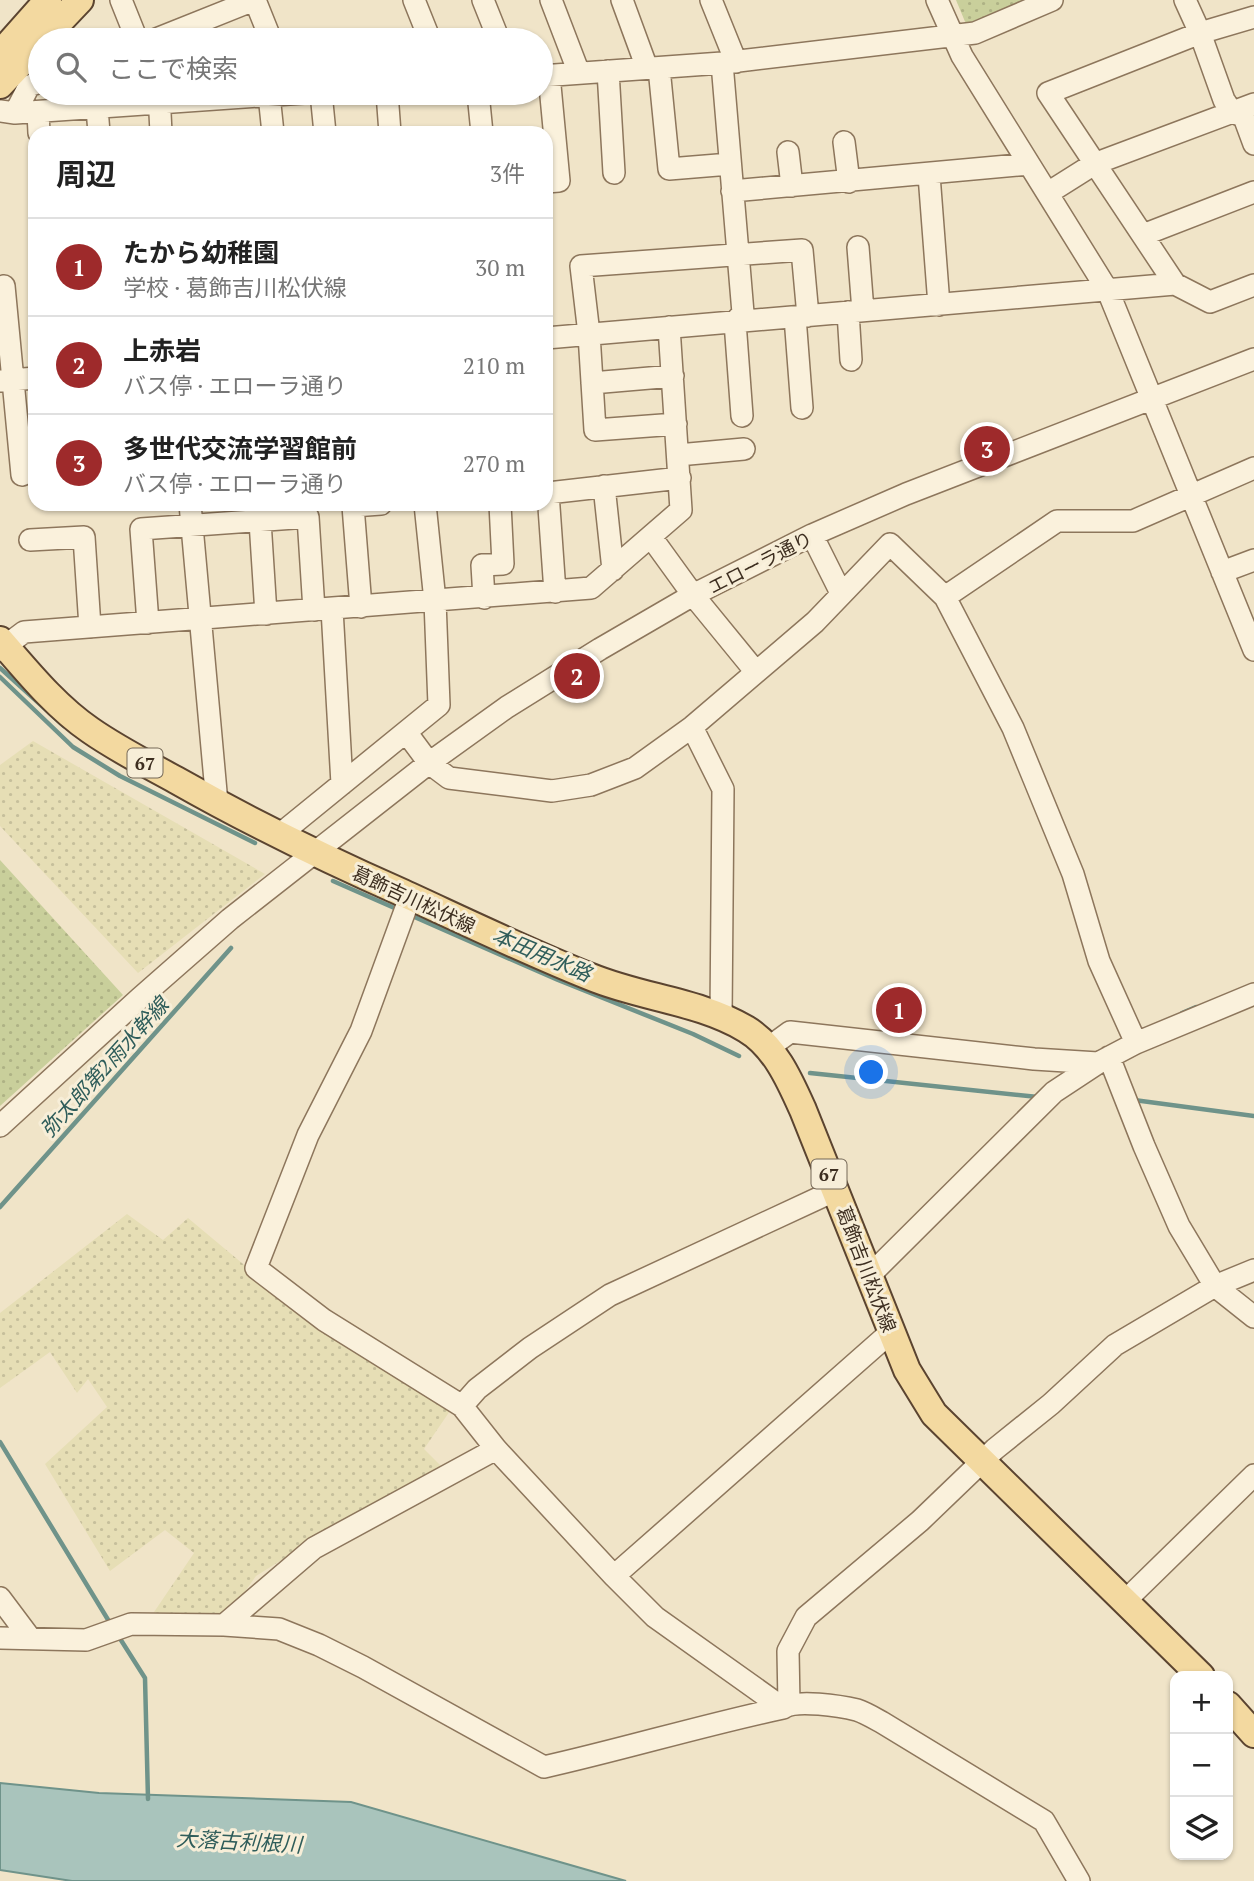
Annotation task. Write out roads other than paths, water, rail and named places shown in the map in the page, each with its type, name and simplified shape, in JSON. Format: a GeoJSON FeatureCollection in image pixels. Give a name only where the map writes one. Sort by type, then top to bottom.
{"type":"FeatureCollection","features":[{"type":"Feature","properties":{"kind":"main road"},"geometry":{"type":"LineString","coordinates":[[0,54],[48,0]]}},
{"type":"Feature","properties":{"kind":"main road"},"geometry":{"type":"LineString","coordinates":[[53,28],[80,0]]}},
{"type":"Feature","properties":{"kind":"main road"},"geometry":{"type":"LineString","coordinates":[[0,85],[28,55]]}},
{"type":"Feature","properties":{"kind":"main road","name":"葛飾吉川松伏線"},"geometry":{"type":"LineString","coordinates":[[1,645],[59,704],[88,729],[278,836],[468,924],[593,978],[721,1016],[749,1031],[768,1048],[786,1072],[836,1190],[891,1332],[918,1391],[934,1414],[1196,1671]]}},
{"type":"Feature","properties":{"kind":"main road"},"geometry":{"type":"LineString","coordinates":[[1233,1711],[1254,1734]]}},
{"type":"Feature","properties":{"kind":"street"},"geometry":{"type":"LineString","coordinates":[[121,0],[132,28]]}},
{"type":"Feature","properties":{"kind":"street"},"geometry":{"type":"LineString","coordinates":[[174,28],[205,9],[255,0],[266,28]]}},
{"type":"Feature","properties":{"kind":"street"},"geometry":{"type":"LineString","coordinates":[[414,0],[425,28]]}},
{"type":"Feature","properties":{"kind":"street"},"geometry":{"type":"LineString","coordinates":[[483,0],[494,28]]}},
{"type":"Feature","properties":{"kind":"street"},"geometry":{"type":"LineString","coordinates":[[551,0],[579,73]]}},
{"type":"Feature","properties":{"kind":"street"},"geometry":{"type":"LineString","coordinates":[[622,0],[653,68],[669,169],[730,164]]}},
{"type":"Feature","properties":{"kind":"street"},"geometry":{"type":"LineString","coordinates":[[711,0],[729,62],[730,164],[743,313],[735,322],[742,416]]}},
{"type":"Feature","properties":{"kind":"street"},"geometry":{"type":"LineString","coordinates":[[937,0],[951,36],[1108,291],[1254,650]]}},
{"type":"Feature","properties":{"kind":"street"},"geometry":{"type":"LineString","coordinates":[[553,75],[729,62],[975,33],[1052,0]]}},
{"type":"Feature","properties":{"kind":"street"},"geometry":{"type":"LineString","coordinates":[[1185,0],[1224,100],[1231,111],[1244,117],[1254,144]]}},
{"type":"Feature","properties":{"kind":"street"},"geometry":{"type":"LineString","coordinates":[[1254,17],[1200,33],[1048,93],[1175,284],[1210,302],[1254,285]]}},
{"type":"Feature","properties":{"kind":"street"},"geometry":{"type":"LineString","coordinates":[[608,71],[614,173]]}},
{"type":"Feature","properties":{"kind":"street"},"geometry":{"type":"LineString","coordinates":[[28,87],[8,112],[38,122],[116,105]]}},
{"type":"Feature","properties":{"kind":"street"},"geometry":{"type":"LineString","coordinates":[[1048,193],[1094,164],[1254,104]]}},
{"type":"Feature","properties":{"kind":"street"},"geometry":{"type":"LineString","coordinates":[[159,105],[161,126]]}},
{"type":"Feature","properties":{"kind":"street"},"geometry":{"type":"LineString","coordinates":[[275,126],[282,105]]}},
{"type":"Feature","properties":{"kind":"street"},"geometry":{"type":"LineString","coordinates":[[322,105],[324,126]]}},
{"type":"Feature","properties":{"kind":"street"},"geometry":{"type":"LineString","coordinates":[[388,105],[389,126]]}},
{"type":"Feature","properties":{"kind":"street"},"geometry":{"type":"LineString","coordinates":[[479,105],[481,126]]}},
{"type":"Feature","properties":{"kind":"street"},"geometry":{"type":"LineString","coordinates":[[549,105],[552,126]]}},
{"type":"Feature","properties":{"kind":"street"},"geometry":{"type":"LineString","coordinates":[[97,108],[98,126]]}},
{"type":"Feature","properties":{"kind":"street"},"geometry":{"type":"LineString","coordinates":[[553,136],[559,181],[553,181]]}},
{"type":"Feature","properties":{"kind":"street"},"geometry":{"type":"LineString","coordinates":[[844,142],[849,181]]}},
{"type":"Feature","properties":{"kind":"street"},"geometry":{"type":"LineString","coordinates":[[788,152],[792,186]]}},
{"type":"Feature","properties":{"kind":"street"},"geometry":{"type":"LineString","coordinates":[[732,191],[1030,164]]}},
{"type":"Feature","properties":{"kind":"street"},"geometry":{"type":"LineString","coordinates":[[929,175],[939,305]]}},
{"type":"Feature","properties":{"kind":"street"},"geometry":{"type":"LineString","coordinates":[[1143,236],[1254,192]]}},
{"type":"Feature","properties":{"kind":"street"},"geometry":{"type":"LineString","coordinates":[[851,360],[858,247]]}},
{"type":"Feature","properties":{"kind":"street"},"geometry":{"type":"LineString","coordinates":[[676,424],[595,430],[589,334],[581,266],[802,250],[802,408]]}},
{"type":"Feature","properties":{"kind":"street"},"geometry":{"type":"LineString","coordinates":[[553,337],[1175,284]]}},
{"type":"Feature","properties":{"kind":"street"},"geometry":{"type":"LineString","coordinates":[[4,286],[6,380],[22,475]]}},
{"type":"Feature","properties":{"kind":"street"},"geometry":{"type":"LineString","coordinates":[[1,645],[24,632],[591,588],[681,510],[669,327]]}},
{"type":"Feature","properties":{"kind":"street","name":"エローラ通り"},"geometry":{"type":"LineString","coordinates":[[0,1126],[220,928],[314,853],[429,763],[507,707],[600,649],[693,596],[812,535],[906,494],[1254,359]]}},
{"type":"Feature","properties":{"kind":"street"},"geometry":{"type":"LineString","coordinates":[[592,383],[673,376]]}},
{"type":"Feature","properties":{"kind":"street"},"geometry":{"type":"LineString","coordinates":[[6,380],[28,378]]}},
{"type":"Feature","properties":{"kind":"street"},"geometry":{"type":"LineString","coordinates":[[678,455],[744,449]]}},
{"type":"Feature","properties":{"kind":"street"},"geometry":{"type":"LineString","coordinates":[[945,597],[1041,529],[1057,521],[1133,521],[1254,468]]}},
{"type":"Feature","properties":{"kind":"street"},"geometry":{"type":"LineString","coordinates":[[553,492],[680,478]]}},
{"type":"Feature","properties":{"kind":"street"},"geometry":{"type":"LineString","coordinates":[[604,486],[613,570]]}},
{"type":"Feature","properties":{"kind":"street"},"geometry":{"type":"LineString","coordinates":[[191,511],[217,803]]}},
{"type":"Feature","properties":{"kind":"street"},"geometry":{"type":"LineString","coordinates":[[353,511],[361,607]]}},
{"type":"Feature","properties":{"kind":"street"},"geometry":{"type":"LineString","coordinates":[[278,836],[439,705],[435,601],[426,511]]}},
{"type":"Feature","properties":{"kind":"street"},"geometry":{"type":"LineString","coordinates":[[484,598],[482,565],[503,564],[500,511]]}},
{"type":"Feature","properties":{"kind":"street"},"geometry":{"type":"LineString","coordinates":[[549,511],[555,592]]}},
{"type":"Feature","properties":{"kind":"street"},"geometry":{"type":"LineString","coordinates":[[148,623],[141,529],[308,517],[323,610],[342,784]]}},
{"type":"Feature","properties":{"kind":"street"},"geometry":{"type":"LineString","coordinates":[[260,521],[266,614]]}},
{"type":"Feature","properties":{"kind":"street"},"geometry":{"type":"LineString","coordinates":[[812,535],[841,593]]}},
{"type":"Feature","properties":{"kind":"street"},"geometry":{"type":"LineString","coordinates":[[30,540],[84,537],[90,627]]}},
{"type":"Feature","properties":{"kind":"street"},"geometry":{"type":"LineString","coordinates":[[651,537],[693,596],[756,672]]}},
{"type":"Feature","properties":{"kind":"street"},"geometry":{"type":"LineString","coordinates":[[406,732],[429,763],[449,778],[552,791],[591,785],[635,768],[692,727],[815,622],[890,544],[945,597],[1013,728],[1073,874],[1099,961],[1136,1043]]}},
{"type":"Feature","properties":{"kind":"street"},"geometry":{"type":"LineString","coordinates":[[1222,572],[1254,560]]}},
{"type":"Feature","properties":{"kind":"street"},"geometry":{"type":"LineString","coordinates":[[692,727],[723,789],[721,1016]]}},
{"type":"Feature","properties":{"kind":"street"},"geometry":{"type":"LineString","coordinates":[[410,897],[361,1031],[308,1135],[256,1268],[324,1320],[462,1406],[496,1449],[655,1617],[786,1706]]}},
{"type":"Feature","properties":{"kind":"street"},"geometry":{"type":"LineString","coordinates":[[869,1276],[1054,1092],[1103,1060],[1136,1043],[1254,994]]}},
{"type":"Feature","properties":{"kind":"street"},"geometry":{"type":"LineString","coordinates":[[768,1048],[790,1032],[1034,1059],[1103,1060]]}},
{"type":"Feature","properties":{"kind":"street"},"geometry":{"type":"LineString","coordinates":[[1103,1060],[1180,1226],[1215,1286],[1254,1317]]}},
{"type":"Feature","properties":{"kind":"street"},"geometry":{"type":"LineString","coordinates":[[462,1406],[477,1389],[530,1348],[610,1295],[836,1190]]}},
{"type":"Feature","properties":{"kind":"street"},"geometry":{"type":"LineString","coordinates":[[786,1706],[788,1651],[806,1617],[920,1521],[982,1462],[1115,1345],[1215,1286],[1254,1270]]}},
{"type":"Feature","properties":{"kind":"street"},"geometry":{"type":"LineString","coordinates":[[614,1576],[891,1332]]}},
{"type":"Feature","properties":{"kind":"street"},"geometry":{"type":"LineString","coordinates":[[224,1625],[314,1548],[496,1449]]}},
{"type":"Feature","properties":{"kind":"street"},"geometry":{"type":"LineString","coordinates":[[1125,1601],[1254,1475]]}},
{"type":"Feature","properties":{"kind":"street"},"geometry":{"type":"LineString","coordinates":[[0,1598],[30,1638]]}},
{"type":"Feature","properties":{"kind":"street"},"geometry":{"type":"LineString","coordinates":[[0,1638],[86,1640],[131,1624],[224,1625],[279,1629],[319,1645],[544,1767],[633,1747],[786,1706],[831,1706],[859,1710],[1044,1821],[1079,1881]]}},
{"type":"Feature","properties":{"kind":"water","name":"大落古利根川"},"geometry":{"type":"Polygon","coordinates":[[[0,1783],[99,1793],[351,1802],[626,1881],[72,1881],[0,1870],[0,1783]]]}},
{"type":"Feature","properties":{"kind":"waterway","name":"本田用水路"},"geometry":{"type":"LineString","coordinates":[[0,668],[64,726]]}},
{"type":"Feature","properties":{"kind":"waterway","name":"弥太郎第2雨水幹線"},"geometry":{"type":"LineString","coordinates":[[0,677],[73,747],[120,776],[255,843]]}},
{"type":"Feature","properties":{"kind":"waterway","name":"本田用水路"},"geometry":{"type":"LineString","coordinates":[[333,881],[399,910]]}},
{"type":"Feature","properties":{"kind":"waterway","name":"本田用水路"},"geometry":{"type":"LineString","coordinates":[[410,915],[558,980],[693,1034],[739,1056]]}},
{"type":"Feature","properties":{"kind":"waterway","name":"弥太郎第2雨水幹線"},"geometry":{"type":"LineString","coordinates":[[0,1207],[231,948]]}},
{"type":"Feature","properties":{"kind":"waterway","name":"本田用水路"},"geometry":{"type":"LineString","coordinates":[[1182,1013],[1196,1007]]}},
{"type":"Feature","properties":{"kind":"waterway","name":"本田用水路"},"geometry":{"type":"LineString","coordinates":[[810,1073],[1038,1097]]}},
{"type":"Feature","properties":{"kind":"waterway"},"geometry":{"type":"LineString","coordinates":[[1134,1100],[1254,1116]]}},
{"type":"Feature","properties":{"kind":"waterway"},"geometry":{"type":"LineString","coordinates":[[0,1442],[110,1623]]}},
{"type":"Feature","properties":{"kind":"waterway"},"geometry":{"type":"LineString","coordinates":[[119,1637],[145,1678],[148,1799]]}},
{"type":"Feature","properties":{"kind":"place","name":"多世代交流学習館前"},"geometry":{"type":"Point","coordinates":[987,449]}},
{"type":"Feature","properties":{"kind":"place","name":"上赤岩"},"geometry":{"type":"Point","coordinates":[577,676]}},
{"type":"Feature","properties":{"kind":"place","name":"たから幼稚園"},"geometry":{"type":"Point","coordinates":[899,1010]}}]}
